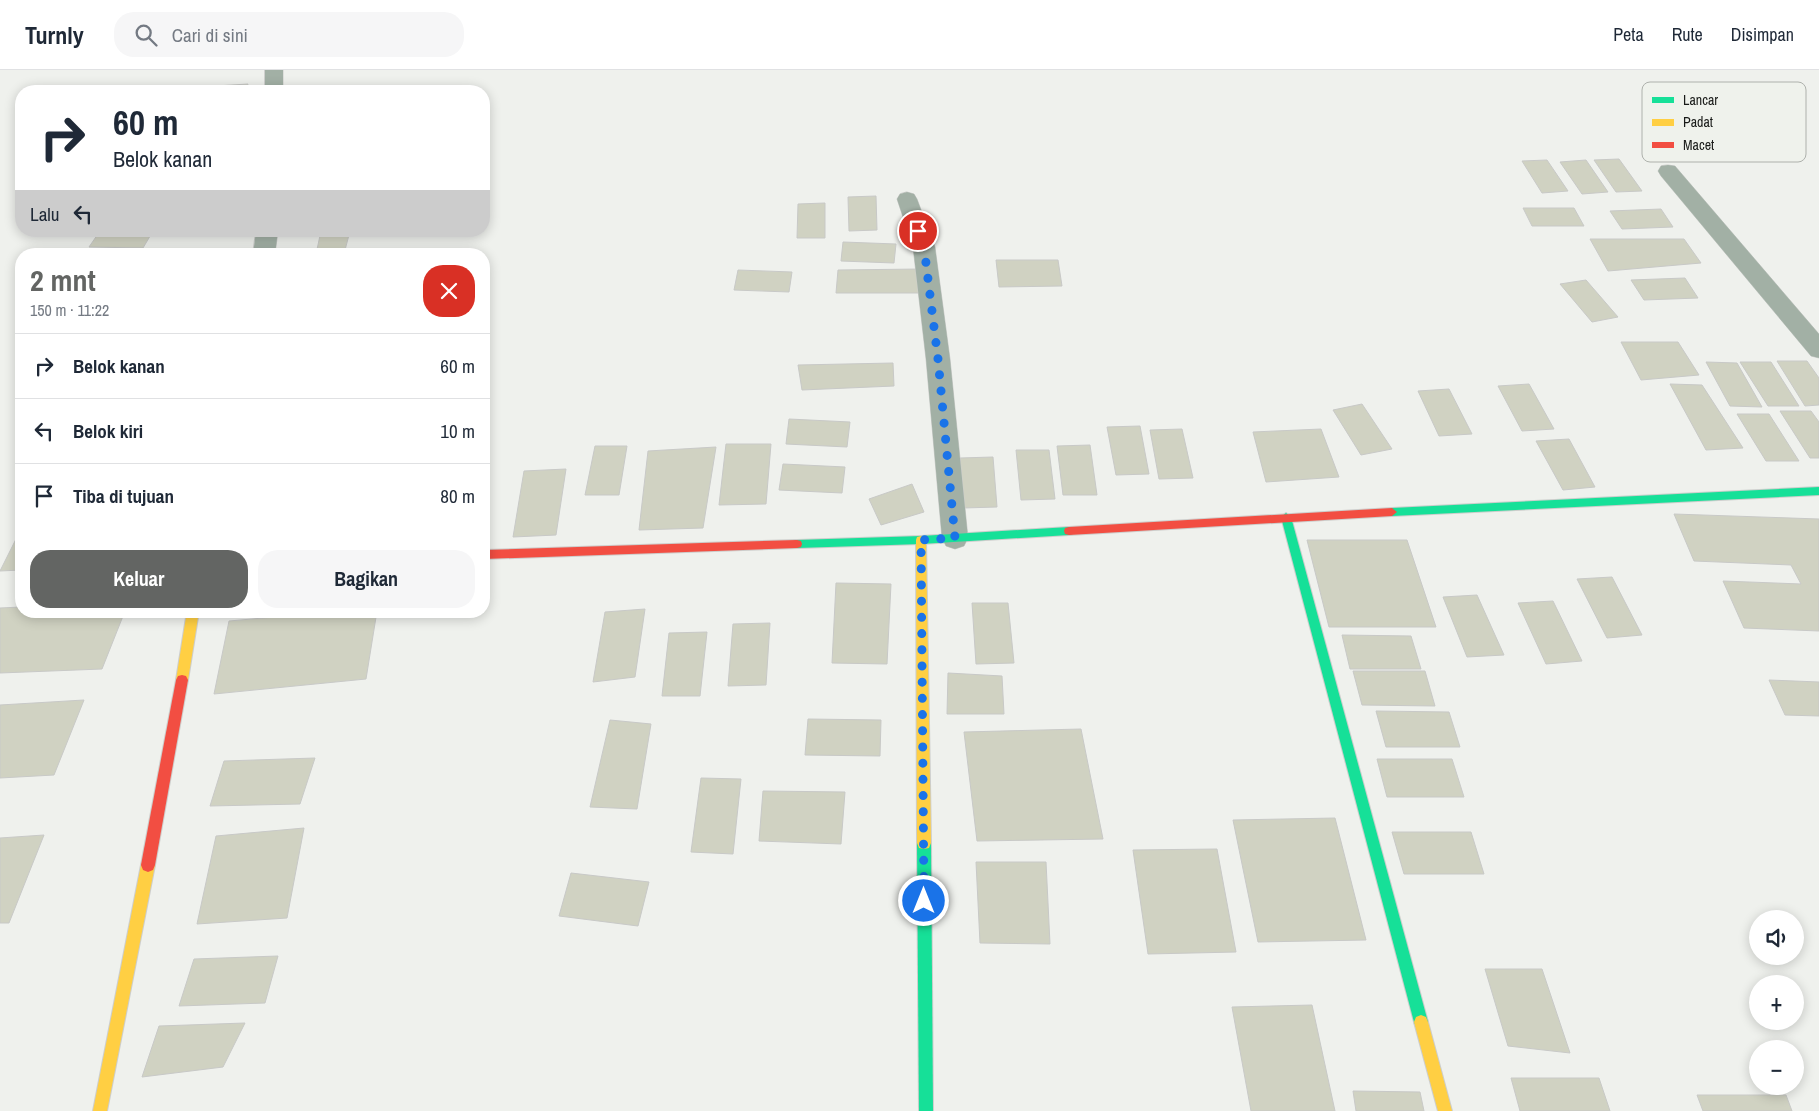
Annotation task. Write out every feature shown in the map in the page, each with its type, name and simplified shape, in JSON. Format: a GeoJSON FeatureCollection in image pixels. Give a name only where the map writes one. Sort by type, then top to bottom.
{"type":"FeatureCollection","features":[{"type":"Feature","properties":{"kind":"street"},"geometry":{"type":"LineString","coordinates":[[274,70],[274,85]]}},
{"type":"Feature","properties":{"kind":"street"},"geometry":{"type":"LineString","coordinates":[[1668,171],[1819,350]]}},
{"type":"Feature","properties":{"kind":"street"},"geometry":{"type":"LineString","coordinates":[[907,199],[924,247],[938,359],[955,538]]}},
{"type":"Feature","properties":{"kind":"street"},"geometry":{"type":"LineString","coordinates":[[490,555],[921,540],[1286,517],[1819,491]]}},
{"type":"Feature","properties":{"kind":"street"},"geometry":{"type":"LineString","coordinates":[[1286,517],[1445,1111]]}},
{"type":"Feature","properties":{"kind":"street"},"geometry":{"type":"LineString","coordinates":[[921,540],[926,1111]]}},
{"type":"Feature","properties":{"kind":"street"},"geometry":{"type":"LineString","coordinates":[[100,1111],[175,726],[191,618]]}},
{"type":"Feature","properties":{"kind":"building"},"geometry":{"type":"Polygon","coordinates":[[[1619,159],[1642,191],[1616,192],[1594,160],[1619,159]]]}},
{"type":"Feature","properties":{"kind":"building"},"geometry":{"type":"Polygon","coordinates":[[[1547,160],[1568,191],[1542,193],[1522,161],[1547,160]]]}},
{"type":"Feature","properties":{"kind":"building"},"geometry":{"type":"Polygon","coordinates":[[[1586,160],[1608,192],[1582,194],[1560,162],[1586,160]]]}},
{"type":"Feature","properties":{"kind":"building"},"geometry":{"type":"Polygon","coordinates":[[[876,196],[877,230],[849,231],[848,197],[876,196]]]}},
{"type":"Feature","properties":{"kind":"building"},"geometry":{"type":"Polygon","coordinates":[[[825,203],[825,238],[797,238],[798,204],[825,203]]]}},
{"type":"Feature","properties":{"kind":"building"},"geometry":{"type":"Polygon","coordinates":[[[1523,208],[1574,208],[1584,226],[1532,226],[1523,208]]]}},
{"type":"Feature","properties":{"kind":"building"},"geometry":{"type":"Polygon","coordinates":[[[1661,209],[1673,227],[1622,229],[1610,211],[1661,209]]]}},
{"type":"Feature","properties":{"kind":"building"},"geometry":{"type":"Polygon","coordinates":[[[96,237],[149,237],[143,248],[89,247],[96,237]]]}},
{"type":"Feature","properties":{"kind":"building"},"geometry":{"type":"Polygon","coordinates":[[[320,237],[348,237],[346,248],[317,248],[320,237]]]}},
{"type":"Feature","properties":{"kind":"building"},"geometry":{"type":"Polygon","coordinates":[[[1590,239],[1684,239],[1701,263],[1608,271],[1590,239]]]}},
{"type":"Feature","properties":{"kind":"building"},"geometry":{"type":"Polygon","coordinates":[[[843,242],[896,244],[894,263],[841,261],[843,242]]]}},
{"type":"Feature","properties":{"kind":"building"},"geometry":{"type":"Polygon","coordinates":[[[996,260],[1058,260],[1062,286],[999,287],[996,260]]]}},
{"type":"Feature","properties":{"kind":"building"},"geometry":{"type":"Polygon","coordinates":[[[920,269],[921,293],[836,293],[838,270],[920,269]]]}},
{"type":"Feature","properties":{"kind":"building"},"geometry":{"type":"Polygon","coordinates":[[[738,270],[792,272],[789,292],[734,290],[738,270]]]}},
{"type":"Feature","properties":{"kind":"building"},"geometry":{"type":"Polygon","coordinates":[[[1685,278],[1698,298],[1644,300],[1631,280],[1685,278]]]}},
{"type":"Feature","properties":{"kind":"building"},"geometry":{"type":"Polygon","coordinates":[[[1586,280],[1618,317],[1592,322],[1560,284],[1586,280]]]}},
{"type":"Feature","properties":{"kind":"building"},"geometry":{"type":"Polygon","coordinates":[[[1621,342],[1678,342],[1699,375],[1641,380],[1621,342]]]}},
{"type":"Feature","properties":{"kind":"building"},"geometry":{"type":"Polygon","coordinates":[[[1777,361],[1807,361],[1819,378],[1819,405],[1805,406],[1777,361]]]}},
{"type":"Feature","properties":{"kind":"building"},"geometry":{"type":"Polygon","coordinates":[[[1706,362],[1737,363],[1762,407],[1730,406],[1706,362]]]}},
{"type":"Feature","properties":{"kind":"building"},"geometry":{"type":"Polygon","coordinates":[[[1740,362],[1771,362],[1799,406],[1768,406],[1740,362]]]}},
{"type":"Feature","properties":{"kind":"building"},"geometry":{"type":"Polygon","coordinates":[[[893,363],[894,386],[802,390],[798,365],[893,363]]]}},
{"type":"Feature","properties":{"kind":"building"},"geometry":{"type":"Polygon","coordinates":[[[1529,384],[1554,429],[1522,431],[1498,386],[1529,384]]]}},
{"type":"Feature","properties":{"kind":"building"},"geometry":{"type":"Polygon","coordinates":[[[1670,384],[1702,385],[1743,448],[1706,450],[1670,384]]]}},
{"type":"Feature","properties":{"kind":"building"},"geometry":{"type":"Polygon","coordinates":[[[1449,389],[1472,434],[1439,436],[1418,391],[1449,389]]]}},
{"type":"Feature","properties":{"kind":"building"},"geometry":{"type":"Polygon","coordinates":[[[1362,404],[1392,449],[1361,455],[1333,410],[1362,404]]]}},
{"type":"Feature","properties":{"kind":"building"},"geometry":{"type":"Polygon","coordinates":[[[1780,411],[1811,411],[1819,422],[1819,458],[1810,458],[1780,411]]]}},
{"type":"Feature","properties":{"kind":"building"},"geometry":{"type":"Polygon","coordinates":[[[1737,414],[1769,414],[1799,461],[1766,461],[1737,414]]]}},
{"type":"Feature","properties":{"kind":"building"},"geometry":{"type":"Polygon","coordinates":[[[789,419],[850,422],[847,447],[786,444],[789,419]]]}},
{"type":"Feature","properties":{"kind":"building"},"geometry":{"type":"Polygon","coordinates":[[[1140,426],[1149,474],[1116,475],[1107,427],[1140,426]]]}},
{"type":"Feature","properties":{"kind":"building"},"geometry":{"type":"Polygon","coordinates":[[[1182,429],[1193,478],[1159,479],[1150,430],[1182,429]]]}},
{"type":"Feature","properties":{"kind":"building"},"geometry":{"type":"Polygon","coordinates":[[[1321,429],[1339,477],[1266,482],[1253,432],[1321,429]]]}},
{"type":"Feature","properties":{"kind":"building"},"geometry":{"type":"Polygon","coordinates":[[[1569,439],[1595,487],[1563,490],[1536,441],[1569,439]]]}},
{"type":"Feature","properties":{"kind":"building"},"geometry":{"type":"Polygon","coordinates":[[[726,444],[771,444],[766,504],[719,505],[726,444]]]}},
{"type":"Feature","properties":{"kind":"building"},"geometry":{"type":"Polygon","coordinates":[[[1090,445],[1097,495],[1063,495],[1057,446],[1090,445]]]}},
{"type":"Feature","properties":{"kind":"building"},"geometry":{"type":"Polygon","coordinates":[[[595,446],[627,446],[619,495],[585,495],[595,446]]]}},
{"type":"Feature","properties":{"kind":"building"},"geometry":{"type":"Polygon","coordinates":[[[716,447],[703,528],[639,530],[648,451],[716,447]]]}},
{"type":"Feature","properties":{"kind":"building"},"geometry":{"type":"Polygon","coordinates":[[[1016,450],[1049,450],[1055,499],[1021,500],[1016,450]]]}},
{"type":"Feature","properties":{"kind":"building"},"geometry":{"type":"Polygon","coordinates":[[[993,457],[997,507],[963,508],[960,458],[993,457]]]}},
{"type":"Feature","properties":{"kind":"building"},"geometry":{"type":"Polygon","coordinates":[[[783,464],[845,467],[842,493],[779,490],[783,464]]]}},
{"type":"Feature","properties":{"kind":"building"},"geometry":{"type":"Polygon","coordinates":[[[566,469],[556,535],[513,537],[524,471],[566,469]]]}},
{"type":"Feature","properties":{"kind":"building"},"geometry":{"type":"Polygon","coordinates":[[[912,484],[924,512],[881,525],[869,499],[912,484]]]}},
{"type":"Feature","properties":{"kind":"building"},"geometry":{"type":"Polygon","coordinates":[[[1674,514],[1819,519],[1819,631],[1744,628],[1723,581],[1801,584],[1791,565],[1694,561],[1674,514]]]}},
{"type":"Feature","properties":{"kind":"building"},"geometry":{"type":"Polygon","coordinates":[[[1307,540],[1407,540],[1436,627],[1329,627],[1307,540]]]}},
{"type":"Feature","properties":{"kind":"building"},"geometry":{"type":"Polygon","coordinates":[[[15,541],[15,570],[0,571],[15,541]]]}},
{"type":"Feature","properties":{"kind":"building"},"geometry":{"type":"Polygon","coordinates":[[[1612,577],[1642,635],[1607,638],[1577,579],[1612,577]]]}},
{"type":"Feature","properties":{"kind":"building"},"geometry":{"type":"Polygon","coordinates":[[[836,583],[891,584],[887,664],[832,663],[836,583]]]}},
{"type":"Feature","properties":{"kind":"building"},"geometry":{"type":"Polygon","coordinates":[[[1477,595],[1504,655],[1467,657],[1443,597],[1477,595]]]}},
{"type":"Feature","properties":{"kind":"building"},"geometry":{"type":"Polygon","coordinates":[[[1553,601],[1582,661],[1546,664],[1518,603],[1553,601]]]}},
{"type":"Feature","properties":{"kind":"building"},"geometry":{"type":"Polygon","coordinates":[[[972,603],[1008,603],[1014,663],[976,664],[972,603]]]}},
{"type":"Feature","properties":{"kind":"building"},"geometry":{"type":"Polygon","coordinates":[[[15,607],[15,618],[122,618],[102,669],[0,673],[0,608],[15,607]]]}},
{"type":"Feature","properties":{"kind":"building"},"geometry":{"type":"Polygon","coordinates":[[[645,609],[635,677],[593,682],[605,612],[645,609]]]}},
{"type":"Feature","properties":{"kind":"building"},"geometry":{"type":"Polygon","coordinates":[[[263,618],[376,618],[366,679],[214,694],[229,621],[263,618]]]}},
{"type":"Feature","properties":{"kind":"building"},"geometry":{"type":"Polygon","coordinates":[[[770,623],[766,685],[728,686],[733,624],[770,623]]]}},
{"type":"Feature","properties":{"kind":"building"},"geometry":{"type":"Polygon","coordinates":[[[707,632],[700,696],[662,696],[669,633],[707,632]]]}},
{"type":"Feature","properties":{"kind":"building"},"geometry":{"type":"Polygon","coordinates":[[[1342,635],[1411,636],[1421,669],[1350,669],[1342,635]]]}},
{"type":"Feature","properties":{"kind":"building"},"geometry":{"type":"Polygon","coordinates":[[[1353,671],[1425,671],[1435,706],[1362,705],[1353,671]]]}},
{"type":"Feature","properties":{"kind":"building"},"geometry":{"type":"Polygon","coordinates":[[[948,673],[1002,676],[1004,714],[947,714],[948,673]]]}},
{"type":"Feature","properties":{"kind":"building"},"geometry":{"type":"Polygon","coordinates":[[[1769,680],[1819,682],[1819,716],[1785,715],[1769,680]]]}},
{"type":"Feature","properties":{"kind":"building"},"geometry":{"type":"Polygon","coordinates":[[[84,700],[54,775],[0,778],[0,705],[84,700]]]}},
{"type":"Feature","properties":{"kind":"building"},"geometry":{"type":"Polygon","coordinates":[[[1376,711],[1449,712],[1460,747],[1386,747],[1376,711]]]}},
{"type":"Feature","properties":{"kind":"building"},"geometry":{"type":"Polygon","coordinates":[[[808,719],[881,720],[880,756],[805,755],[808,719]]]}},
{"type":"Feature","properties":{"kind":"building"},"geometry":{"type":"Polygon","coordinates":[[[610,720],[651,724],[637,809],[590,807],[610,720]]]}},
{"type":"Feature","properties":{"kind":"building"},"geometry":{"type":"Polygon","coordinates":[[[1081,729],[1103,839],[977,841],[964,732],[1081,729]]]}},
{"type":"Feature","properties":{"kind":"building"},"geometry":{"type":"Polygon","coordinates":[[[315,758],[300,804],[210,806],[224,761],[315,758]]]}},
{"type":"Feature","properties":{"kind":"building"},"geometry":{"type":"Polygon","coordinates":[[[1377,759],[1452,759],[1464,797],[1387,797],[1377,759]]]}},
{"type":"Feature","properties":{"kind":"building"},"geometry":{"type":"Polygon","coordinates":[[[701,778],[741,779],[733,854],[691,852],[701,778]]]}},
{"type":"Feature","properties":{"kind":"building"},"geometry":{"type":"Polygon","coordinates":[[[763,791],[845,792],[841,844],[759,841],[763,791]]]}},
{"type":"Feature","properties":{"kind":"building"},"geometry":{"type":"Polygon","coordinates":[[[1335,818],[1366,940],[1258,942],[1233,820],[1335,818]]]}},
{"type":"Feature","properties":{"kind":"building"},"geometry":{"type":"Polygon","coordinates":[[[304,828],[287,918],[197,924],[216,836],[304,828]]]}},
{"type":"Feature","properties":{"kind":"building"},"geometry":{"type":"Polygon","coordinates":[[[1392,832],[1471,832],[1484,874],[1404,874],[1392,832]]]}},
{"type":"Feature","properties":{"kind":"building"},"geometry":{"type":"Polygon","coordinates":[[[44,835],[9,923],[0,923],[0,838],[44,835]]]}},
{"type":"Feature","properties":{"kind":"building"},"geometry":{"type":"Polygon","coordinates":[[[1217,849],[1236,952],[1148,954],[1133,850],[1217,849]]]}},
{"type":"Feature","properties":{"kind":"building"},"geometry":{"type":"Polygon","coordinates":[[[976,862],[1046,862],[1050,944],[980,943],[976,862]]]}},
{"type":"Feature","properties":{"kind":"building"},"geometry":{"type":"Polygon","coordinates":[[[571,873],[649,882],[638,926],[559,916],[571,873]]]}},
{"type":"Feature","properties":{"kind":"building"},"geometry":{"type":"Polygon","coordinates":[[[278,956],[265,1003],[179,1006],[194,959],[278,956]]]}},
{"type":"Feature","properties":{"kind":"building"},"geometry":{"type":"Polygon","coordinates":[[[1485,969],[1542,969],[1570,1053],[1508,1046],[1485,969]]]}},
{"type":"Feature","properties":{"kind":"building"},"geometry":{"type":"Polygon","coordinates":[[[1312,1005],[1335,1111],[1251,1111],[1232,1007],[1312,1005]]]}},
{"type":"Feature","properties":{"kind":"building"},"geometry":{"type":"Polygon","coordinates":[[[245,1023],[223,1067],[142,1077],[159,1026],[245,1023]]]}},
{"type":"Feature","properties":{"kind":"building"},"geometry":{"type":"Polygon","coordinates":[[[1511,1078],[1599,1078],[1610,1111],[1520,1111],[1511,1078]]]}},
{"type":"Feature","properties":{"kind":"building"},"geometry":{"type":"Polygon","coordinates":[[[1353,1091],[1420,1092],[1424,1111],[1356,1111],[1353,1091]]]}},
{"type":"Feature","properties":{"kind":"building"},"geometry":{"type":"Polygon","coordinates":[[[1697,1095],[1786,1095],[1792,1111],[1703,1111],[1697,1095]]]}},
{"type":"Feature","properties":{"kind":"traffic: fast"},"geometry":{"type":"LineString","coordinates":[[1392,512],[1819,491]]}},
{"type":"Feature","properties":{"kind":"traffic: fast"},"geometry":{"type":"LineString","coordinates":[[1286,517],[1421,1022]]}},
{"type":"Feature","properties":{"kind":"traffic: fast"},"geometry":{"type":"LineString","coordinates":[[797,544],[921,540],[1069,531]]}},
{"type":"Feature","properties":{"kind":"traffic: fast"},"geometry":{"type":"LineString","coordinates":[[924,843],[926,1111]]}},
{"type":"Feature","properties":{"kind":"traffic: slow"},"geometry":{"type":"LineString","coordinates":[[921,540],[924,843]]}},
{"type":"Feature","properties":{"kind":"traffic: slow"},"geometry":{"type":"LineString","coordinates":[[182,680],[192,618]]}},
{"type":"Feature","properties":{"kind":"traffic: slow"},"geometry":{"type":"LineString","coordinates":[[100,1111],[148,865]]}},
{"type":"Feature","properties":{"kind":"traffic: slow"},"geometry":{"type":"LineString","coordinates":[[1421,1022],[1445,1111]]}},
{"type":"Feature","properties":{"kind":"traffic: jam"},"geometry":{"type":"LineString","coordinates":[[1069,531],[1392,512]]}},
{"type":"Feature","properties":{"kind":"traffic: jam"},"geometry":{"type":"LineString","coordinates":[[490,555],[797,544]]}},
{"type":"Feature","properties":{"kind":"traffic: jam"},"geometry":{"type":"LineString","coordinates":[[148,865],[182,680]]}},
{"type":"Feature","properties":{"kind":"route"},"geometry":{"type":"LineString","coordinates":[[918,231],[924,247],[938,359],[955,538],[921,540],[924,901]]}}]}
